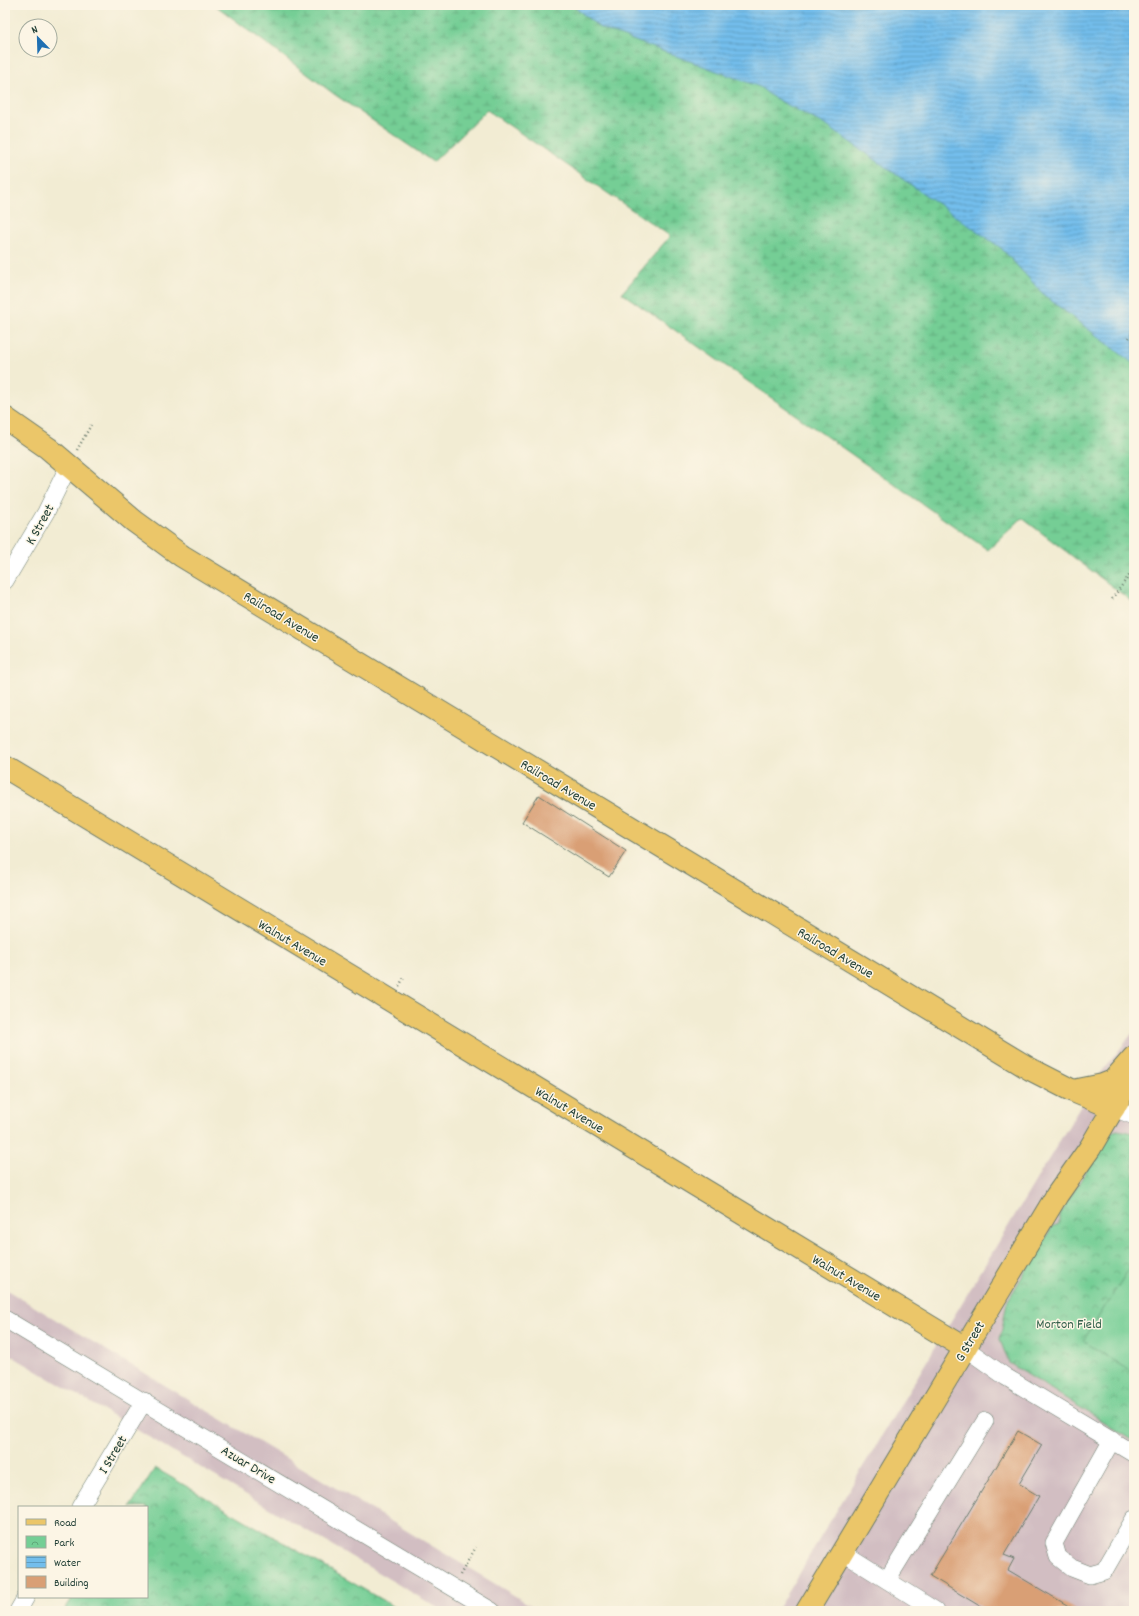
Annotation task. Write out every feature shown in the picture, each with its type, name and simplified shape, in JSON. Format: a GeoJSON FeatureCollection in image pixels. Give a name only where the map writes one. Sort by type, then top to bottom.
{"type":"FeatureCollection","features":[{"type":"Feature","properties":{"kind":"main road","name":"Railroad Avenue"},"geometry":{"type":"LineString","coordinates":[[5,418],[69,465],[134,521],[182,556],[1024,1065],[1073,1090],[1114,1108]]}},
{"type":"Feature","properties":{"kind":"main road","name":"Walnut Avenue"},"geometry":{"type":"LineString","coordinates":[[5,767],[965,1348]]}},
{"type":"Feature","properties":{"kind":"main road"},"geometry":{"type":"LineString","coordinates":[[1073,1090],[1103,1085],[1113,1080],[1134,1057]]}},
{"type":"Feature","properties":{"kind":"main road","name":"G Street"},"geometry":{"type":"LineString","coordinates":[[807,1611],[1057,1195],[1090,1148],[1134,1073]]}},
{"type":"Feature","properties":{"kind":"street","name":"K Street"},"geometry":{"type":"LineString","coordinates":[[5,581],[46,512],[69,465]]}},
{"type":"Feature","properties":{"kind":"street","name":"Railroad Avenue"},"geometry":{"type":"LineString","coordinates":[[1114,1108],[1134,1116]]}},
{"type":"Feature","properties":{"kind":"street","name":"Azuar Drive"},"geometry":{"type":"LineString","coordinates":[[5,1319],[492,1611]]}},
{"type":"Feature","properties":{"kind":"street","name":"Walnut Avenue"},"geometry":{"type":"LineString","coordinates":[[965,1348],[1006,1377],[1134,1454]]}},
{"type":"Feature","properties":{"kind":"street","name":"I Street"},"geometry":{"type":"LineString","coordinates":[[81,1506],[144,1401]]}},
{"type":"Feature","properties":{"kind":"street"},"geometry":{"type":"LineString","coordinates":[[887,1580],[985,1421]]}},
{"type":"Feature","properties":{"kind":"street"},"geometry":{"type":"LineString","coordinates":[[1112,1440],[1054,1543],[1058,1557],[1072,1568],[1090,1575],[1104,1571],[1134,1519]]}},
{"type":"Feature","properties":{"kind":"street"},"geometry":{"type":"LineString","coordinates":[[842,1552],[936,1611]]}},
{"type":"Feature","properties":{"kind":"street"},"geometry":{"type":"LineString","coordinates":[[18,1611],[25,1598]]}},
{"type":"Feature","properties":{"kind":"path"},"geometry":{"type":"LineString","coordinates":[[1129,338],[1134,330]]}},
{"type":"Feature","properties":{"kind":"path"},"geometry":{"type":"LineString","coordinates":[[69,465],[91,425]]}},
{"type":"Feature","properties":{"kind":"path"},"geometry":{"type":"LineString","coordinates":[[1112,599],[1134,569]]}},
{"type":"Feature","properties":{"kind":"path"},"geometry":{"type":"LineString","coordinates":[[453,1588],[476,1547]]}},
{"type":"Feature","properties":{"kind":"shaded area"},"geometry":{"type":"Polygon","coordinates":[[[1134,1031],[1134,1611],[776,1611],[1100,1074],[1134,1031]]]}},
{"type":"Feature","properties":{"kind":"shaded area"},"geometry":{"type":"Polygon","coordinates":[[[5,1289],[540,1611],[443,1611],[5,1352],[5,1289]]]}},
{"type":"Feature","properties":{"kind":"green space"},"geometry":{"type":"Polygon","coordinates":[[[215,5],[624,5],[709,49],[1134,322],[1134,603],[1022,518],[988,550],[622,293],[670,236],[487,110],[433,162],[334,94],[215,5]]]}},
{"type":"Feature","properties":{"kind":"green space","name":"Morton Field"},"geometry":{"type":"Polygon","coordinates":[[[1117,1130],[1134,1133],[1134,1441],[1009,1363],[1000,1340],[1007,1302],[1052,1227],[1059,1224],[1059,1216],[1109,1133],[1117,1130]]]}},
{"type":"Feature","properties":{"kind":"green space"},"geometry":{"type":"Polygon","coordinates":[[[1134,1261],[1134,1373],[1083,1341],[1134,1261]]]}},
{"type":"Feature","properties":{"kind":"green space"},"geometry":{"type":"Polygon","coordinates":[[[155,1468],[401,1611],[64,1611],[72,1598],[148,1598],[148,1506],[131,1506],[155,1468]]]}},
{"type":"Feature","properties":{"kind":"water"},"geometry":{"type":"Polygon","coordinates":[[[572,5],[1134,5],[1134,364],[1045,296],[1001,248],[827,126],[771,96],[760,87],[600,28],[572,5]]]}},
{"type":"Feature","properties":{"kind":"building"},"geometry":{"type":"Polygon","coordinates":[[[539,795],[626,851],[609,877],[522,822],[539,795]]]}},
{"type":"Feature","properties":{"kind":"building"},"geometry":{"type":"Polygon","coordinates":[[[1018,1431],[1042,1445],[1019,1484],[1039,1496],[1004,1555],[1014,1559],[1008,1570],[1077,1611],[988,1611],[930,1576],[1018,1431]]]}}]}
